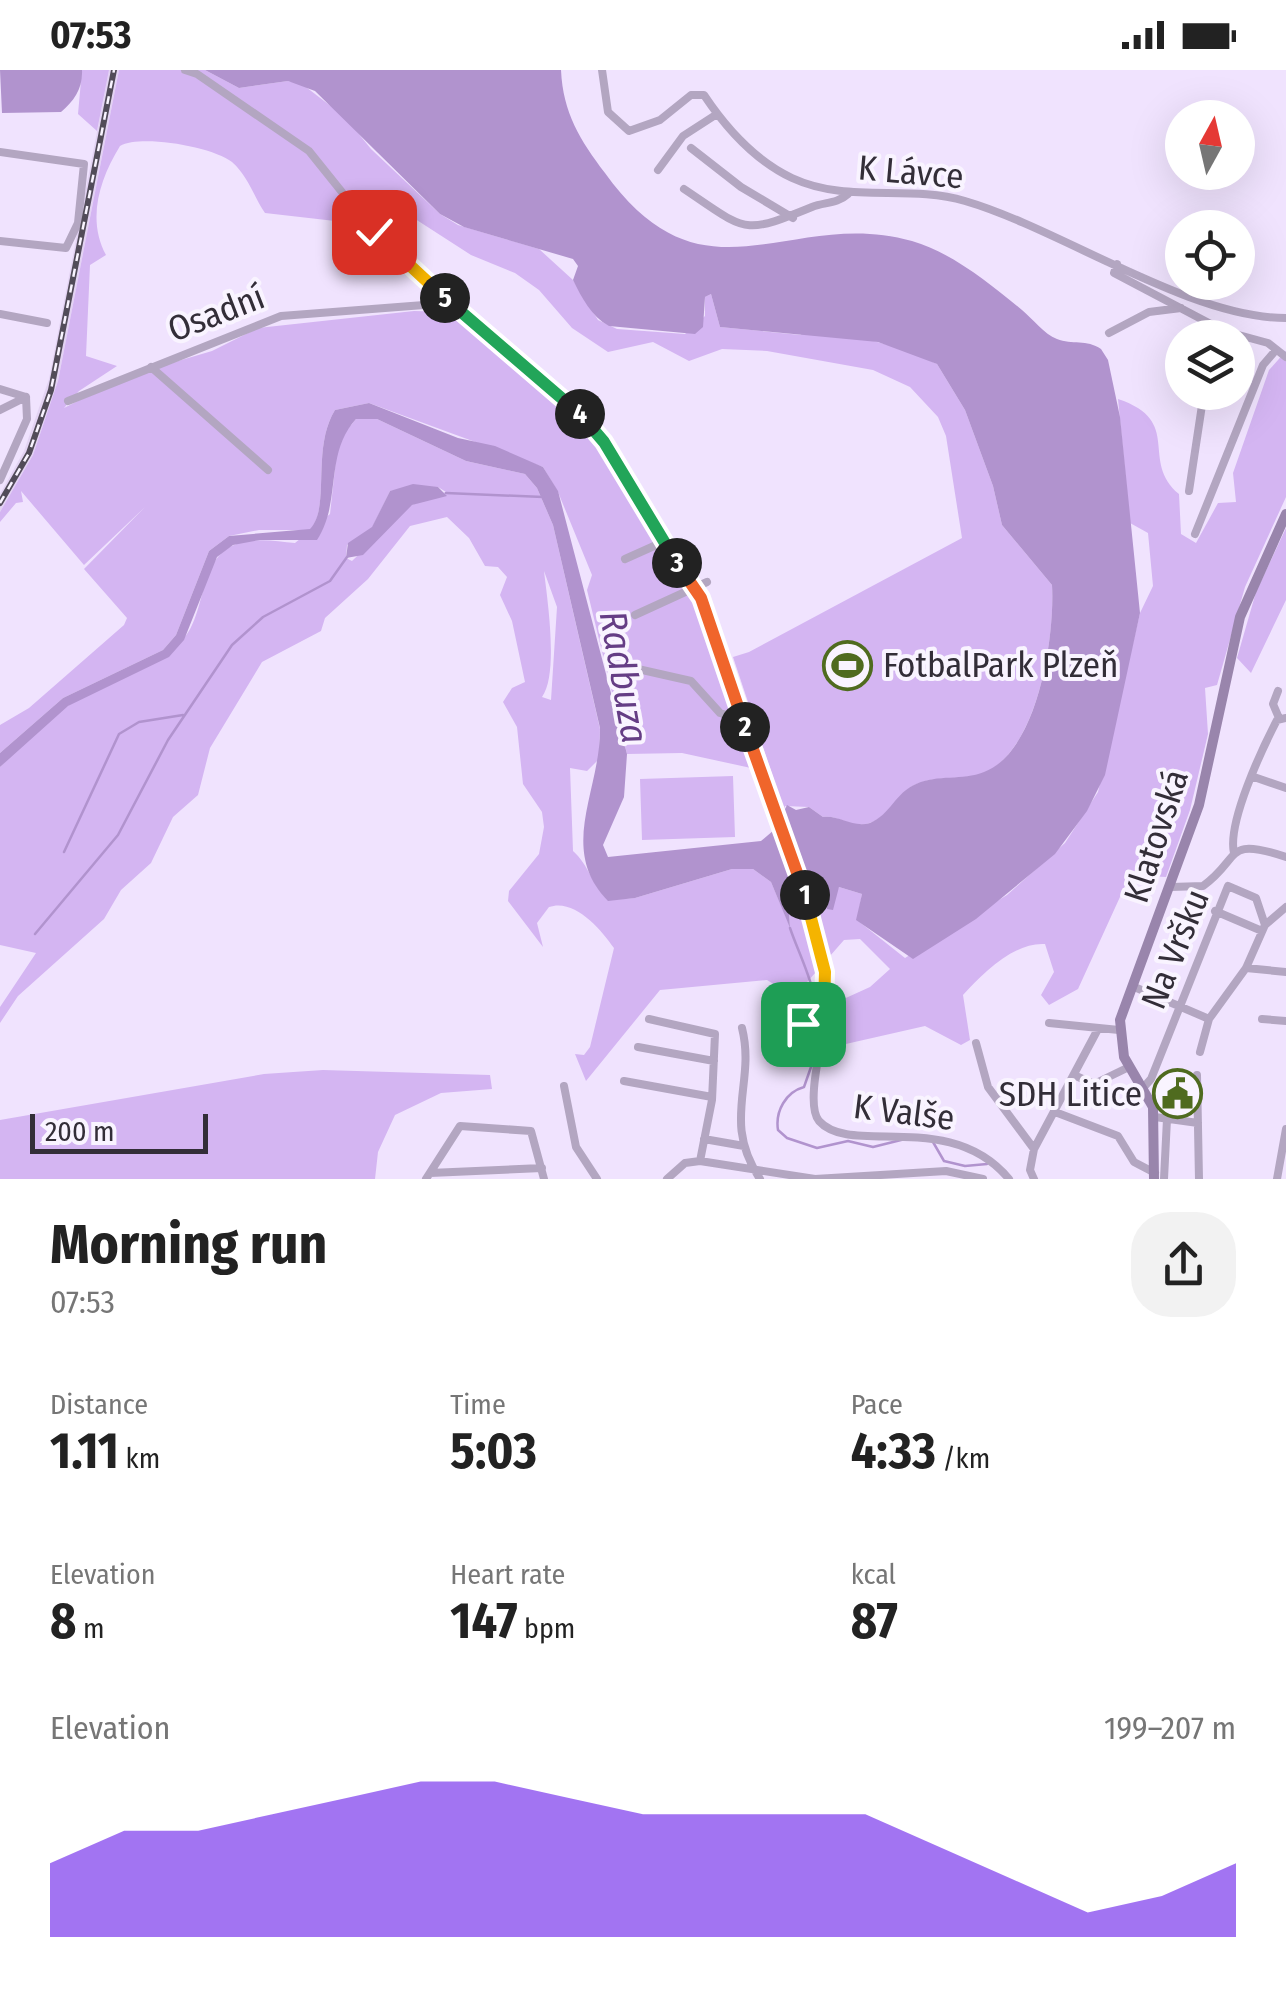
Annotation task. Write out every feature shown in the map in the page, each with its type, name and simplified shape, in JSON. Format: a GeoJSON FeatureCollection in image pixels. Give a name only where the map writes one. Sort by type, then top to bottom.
{"type":"FeatureCollection","features":[{"type":"Feature","properties":{"kind":"main road","name":"Klatovská"},"geometry":{"type":"LineString","coordinates":[[1119,1030],[1202,794],[1240,617],[1286,514]]}},
{"type":"Feature","properties":{"kind":"main road"},"geometry":{"type":"LineString","coordinates":[[1119,1030],[1129,1067],[1161,1118],[1154,1176]]}},
{"type":"Feature","properties":{"kind":"street","name":"K Valše"},"geometry":{"type":"LineString","coordinates":[[185,70],[198,74],[310,151],[374,232],[594,429],[695,589],[798,876],[825,972],[823,1043],[813,1111],[828,1128],[851,1135],[933,1136],[992,1161],[1009,1179]]}},
{"type":"Feature","properties":{"kind":"street"},"geometry":{"type":"LineString","coordinates":[[602,70],[608,112],[629,131],[660,120],[691,95],[704,96],[716,114],[683,136],[658,170]]}},
{"type":"Feature","properties":{"kind":"street","name":"K Lávce"},"geometry":{"type":"LineString","coordinates":[[716,114],[749,148],[790,178],[848,194],[916,193],[967,201],[1240,313],[1286,318]]}},
{"type":"Feature","properties":{"kind":"street"},"geometry":{"type":"LineString","coordinates":[[691,148],[741,188],[793,218]]}},
{"type":"Feature","properties":{"kind":"street"},"geometry":{"type":"LineString","coordinates":[[0,152],[84,164],[78,224],[66,248],[0,241]]}},
{"type":"Feature","properties":{"kind":"street"},"geometry":{"type":"LineString","coordinates":[[684,190],[740,224],[760,228],[848,194]]}},
{"type":"Feature","properties":{"kind":"street"},"geometry":{"type":"LineString","coordinates":[[1117,264],[1114,274],[1200,320]]}},
{"type":"Feature","properties":{"kind":"street","name":"Osadní"},"geometry":{"type":"LineString","coordinates":[[68,401],[281,316],[450,303]]}},
{"type":"Feature","properties":{"kind":"street"},"geometry":{"type":"LineString","coordinates":[[1108,333],[1148,312],[1181,308]]}},
{"type":"Feature","properties":{"kind":"street"},"geometry":{"type":"LineString","coordinates":[[0,314],[47,324]]}},
{"type":"Feature","properties":{"kind":"street"},"geometry":{"type":"LineString","coordinates":[[1255,340],[1268,343],[1286,357]]}},
{"type":"Feature","properties":{"kind":"street"},"geometry":{"type":"LineString","coordinates":[[1195,534],[1263,365],[1276,350]]}},
{"type":"Feature","properties":{"kind":"street"},"geometry":{"type":"LineString","coordinates":[[151,367],[268,470]]}},
{"type":"Feature","properties":{"kind":"street"},"geometry":{"type":"LineString","coordinates":[[0,389],[26,397]]}},
{"type":"Feature","properties":{"kind":"street"},"geometry":{"type":"LineString","coordinates":[[0,410],[26,397]]}},
{"type":"Feature","properties":{"kind":"street"},"geometry":{"type":"LineString","coordinates":[[0,480],[11,462],[26,419],[26,397]]}},
{"type":"Feature","properties":{"kind":"street"},"geometry":{"type":"LineString","coordinates":[[1189,491],[1201,410]]}},
{"type":"Feature","properties":{"kind":"street"},"geometry":{"type":"LineString","coordinates":[[0,465],[11,462]]}},
{"type":"Feature","properties":{"kind":"street"},"geometry":{"type":"LineString","coordinates":[[625,559],[663,542]]}},
{"type":"Feature","properties":{"kind":"street"},"geometry":{"type":"LineString","coordinates":[[634,615],[706,582]]}},
{"type":"Feature","properties":{"kind":"street"},"geometry":{"type":"LineString","coordinates":[[629,667],[690,681],[720,714],[742,720]]}},
{"type":"Feature","properties":{"kind":"street"},"geometry":{"type":"LineString","coordinates":[[1234,853],[1231,835],[1283,718],[1273,704],[1278,690]]}},
{"type":"Feature","properties":{"kind":"street"},"geometry":{"type":"LineString","coordinates":[[1254,777],[1286,788]]}},
{"type":"Feature","properties":{"kind":"street"},"geometry":{"type":"LineString","coordinates":[[1170,888],[1203,886],[1234,853],[1255,848],[1286,857]]}},
{"type":"Feature","properties":{"kind":"street","name":"Na Vršku"},"geometry":{"type":"LineString","coordinates":[[1143,1088],[1151,1079],[1182,1006],[1223,889],[1231,887],[1256,898],[1263,928]]}},
{"type":"Feature","properties":{"kind":"street"},"geometry":{"type":"LineString","coordinates":[[1200,1052],[1209,1018],[1246,968],[1263,928],[1286,907]]}},
{"type":"Feature","properties":{"kind":"street"},"geometry":{"type":"LineString","coordinates":[[1215,912],[1263,928]]}},
{"type":"Feature","properties":{"kind":"street"},"geometry":{"type":"LineString","coordinates":[[1276,915],[1286,921]]}},
{"type":"Feature","properties":{"kind":"street"},"geometry":{"type":"LineString","coordinates":[[1246,968],[1286,972]]}},
{"type":"Feature","properties":{"kind":"street"},"geometry":{"type":"LineString","coordinates":[[1132,986],[1209,1018]]}},
{"type":"Feature","properties":{"kind":"street"},"geometry":{"type":"LineString","coordinates":[[1262,1019],[1286,1021]]}},
{"type":"Feature","properties":{"kind":"street"},"geometry":{"type":"LineString","coordinates":[[650,1020],[715,1034],[712,1097],[700,1161]]}},
{"type":"Feature","properties":{"kind":"street"},"geometry":{"type":"LineString","coordinates":[[803,1022],[823,1043]]}},
{"type":"Feature","properties":{"kind":"street"},"geometry":{"type":"LineString","coordinates":[[1049,1022],[1119,1030]]}},
{"type":"Feature","properties":{"kind":"street"},"geometry":{"type":"LineString","coordinates":[[742,1028],[747,1046],[738,1128],[760,1179]]}},
{"type":"Feature","properties":{"kind":"street"},"geometry":{"type":"LineString","coordinates":[[1034,1179],[1030,1170],[1034,1149],[1098,1028]]}},
{"type":"Feature","properties":{"kind":"street"},"geometry":{"type":"LineString","coordinates":[[976,1043],[988,1087],[1034,1149]]}},
{"type":"Feature","properties":{"kind":"street"},"geometry":{"type":"LineString","coordinates":[[638,1047],[714,1061]]}},
{"type":"Feature","properties":{"kind":"street"},"geometry":{"type":"LineString","coordinates":[[1076,1076],[1094,1084],[1129,1067]]}},
{"type":"Feature","properties":{"kind":"street"},"geometry":{"type":"LineString","coordinates":[[1197,1074],[1199,1179]]}},
{"type":"Feature","properties":{"kind":"street"},"geometry":{"type":"LineString","coordinates":[[624,1080],[712,1097]]}},
{"type":"Feature","properties":{"kind":"street"},"geometry":{"type":"LineString","coordinates":[[564,1086],[576,1147],[598,1179]]}},
{"type":"Feature","properties":{"kind":"street"},"geometry":{"type":"LineString","coordinates":[[1055,1112],[1118,1136],[1134,1162],[1154,1176]]}},
{"type":"Feature","properties":{"kind":"street"},"geometry":{"type":"LineString","coordinates":[[1161,1118],[1198,1123]]}},
{"type":"Feature","properties":{"kind":"street"},"geometry":{"type":"LineString","coordinates":[[428,1176],[460,1126],[531,1131],[544,1179]]}},
{"type":"Feature","properties":{"kind":"street"},"geometry":{"type":"LineString","coordinates":[[1277,1179],[1286,1130]]}},
{"type":"Feature","properties":{"kind":"street"},"geometry":{"type":"LineString","coordinates":[[704,1139],[744,1146]]}},
{"type":"Feature","properties":{"kind":"street"},"geometry":{"type":"LineString","coordinates":[[668,1179],[686,1163],[700,1161],[815,1179],[946,1170],[983,1179]]}},
{"type":"Feature","properties":{"kind":"street"},"geometry":{"type":"LineString","coordinates":[[428,1176],[542,1168]]}},
{"type":"Feature","properties":{"kind":"shaded area"},"geometry":{"type":"Polygon","coordinates":[[[0,70],[82,70],[82,77],[77,94],[61,112],[2,113],[0,70]]]}},
{"type":"Feature","properties":{"kind":"shaded area"},"geometry":{"type":"Polygon","coordinates":[[[82,70],[109,70],[97,131],[78,114],[82,70]]]}},
{"type":"Feature","properties":{"kind":"shaded area"},"geometry":{"type":"Polygon","coordinates":[[[109,70],[119,70],[58,381],[33,455],[0,512],[0,494],[24,451],[49,379],[109,70]]]}},
{"type":"Feature","properties":{"kind":"shaded area"},"geometry":{"type":"Polygon","coordinates":[[[119,70],[205,70],[239,88],[288,81],[302,84],[345,117],[371,149],[440,214],[458,225],[539,249],[573,280],[598,320],[617,329],[685,334],[705,316],[705,297],[711,294],[720,327],[801,335],[803,321],[909,351],[937,364],[965,410],[993,486],[1002,525],[1052,585],[1046,661],[1031,716],[1019,740],[1004,759],[986,772],[919,783],[904,792],[881,817],[866,824],[823,817],[809,807],[785,806],[784,810],[733,657],[962,538],[946,436],[938,417],[910,387],[873,370],[767,351],[722,349],[689,361],[653,342],[608,352],[572,328],[539,290],[515,273],[471,255],[409,215],[356,229],[335,221],[265,213],[232,162],[194,147],[144,141],[120,146],[106,172],[98,200],[97,228],[106,255],[90,265],[86,356],[117,366],[79,391],[64,408],[127,376],[212,351],[258,328],[414,311],[453,312],[582,425],[673,564],[700,610],[751,768],[682,753],[627,754],[587,590],[592,575],[558,492],[543,467],[369,403],[335,410],[328,425],[319,507],[310,530],[259,530],[229,536],[209,551],[176,635],[163,650],[63,698],[0,753],[0,725],[29,708],[124,625],[127,618],[84,569],[145,507],[84,565],[21,491],[23,502],[16,503],[0,522],[0,512],[33,455],[58,381],[119,70]]]}},
{"type":"Feature","properties":{"kind":"shaded area"},"geometry":{"type":"Polygon","coordinates":[[[205,70],[561,70],[569,113],[596,161],[642,214],[678,237],[714,246],[750,246],[826,235],[868,234],[912,241],[970,270],[1052,337],[1101,349],[1108,360],[1120,417],[1140,613],[1105,775],[1087,811],[1055,854],[976,919],[913,959],[856,920],[862,894],[839,887],[833,910],[827,909],[805,873],[787,879],[790,928],[771,882],[753,869],[732,869],[635,898],[608,901],[593,881],[585,861],[583,840],[600,728],[553,525],[537,488],[525,474],[466,461],[377,419],[356,419],[346,433],[336,463],[325,525],[317,540],[260,540],[233,545],[217,557],[184,640],[169,657],[68,706],[0,767],[0,753],[63,698],[163,650],[176,635],[209,551],[229,536],[310,529],[319,507],[324,442],[335,410],[369,403],[458,438],[495,446],[543,467],[558,491],[627,754],[624,797],[603,845],[608,857],[761,841],[774,830],[779,839],[792,832],[784,811],[787,805],[796,810],[809,807],[823,817],[870,823],[916,784],[976,775],[1003,760],[1018,742],[1039,690],[1050,633],[1052,585],[1002,525],[993,486],[965,410],[937,364],[878,342],[720,327],[711,294],[705,297],[703,327],[695,334],[609,326],[592,312],[573,280],[578,266],[573,259],[464,227],[440,214],[315,91],[288,81],[239,88],[205,70]]]}},
{"type":"Feature","properties":{"kind":"shaded area"},"geometry":{"type":"Polygon","coordinates":[[[1286,351],[1286,497],[1245,587],[1217,685],[1205,688],[1208,734],[1190,810],[1166,877],[1130,875],[1078,989],[1049,1005],[1041,995],[1054,972],[1045,944],[1033,945],[1000,960],[963,995],[970,1040],[961,1045],[925,1026],[837,1046],[840,1026],[825,1017],[826,1007],[870,987],[890,969],[860,939],[844,940],[794,997],[767,980],[660,990],[586,1081],[575,1054],[584,1055],[590,1047],[614,948],[586,917],[558,905],[549,907],[537,923],[543,947],[508,901],[509,891],[539,854],[544,827],[542,812],[523,784],[517,727],[503,702],[512,688],[525,682],[512,621],[500,595],[507,577],[498,567],[485,566],[469,538],[447,517],[410,526],[368,579],[325,618],[321,631],[262,662],[210,748],[198,795],[173,817],[151,863],[121,890],[104,919],[18,996],[0,1023],[0,1007],[36,953],[0,945],[0,767],[73,702],[152,663],[180,642],[189,632],[208,576],[222,553],[249,541],[295,543],[330,514],[338,441],[356,419],[377,419],[466,461],[525,474],[537,488],[553,525],[600,729],[599,759],[587,771],[570,768],[573,851],[608,900],[635,898],[732,869],[753,869],[771,882],[790,927],[787,879],[805,873],[827,909],[839,887],[862,894],[857,920],[905,958],[1007,895],[1065,843],[1098,792],[1140,613],[1153,586],[1148,533],[1130,523],[1118,399],[1150,418],[1156,430],[1162,468],[1179,494],[1181,534],[1196,543],[1218,503],[1236,502],[1233,473],[1269,370],[1286,351]],[[438,487],[390,491],[372,528],[347,545],[346,558],[352,561],[409,506],[446,492],[438,487]],[[544,571],[551,654],[542,697],[551,700],[557,607],[544,571]]]}},
{"type":"Feature","properties":{"kind":"shaded area"},"geometry":{"type":"Polygon","coordinates":[[[413,484],[438,487],[447,496],[412,505],[363,555],[346,558],[348,543],[372,527],[390,491],[413,484]]]}},
{"type":"Feature","properties":{"kind":"shaded area"},"geometry":{"type":"Polygon","coordinates":[[[1286,528],[1286,600],[1251,673],[1237,658],[1256,592],[1286,528]]]}},
{"type":"Feature","properties":{"kind":"shaded area"},"geometry":{"type":"Polygon","coordinates":[[[733,776],[735,837],[642,840],[640,779],[733,776]]]}},
{"type":"Feature","properties":{"kind":"shaded area"},"geometry":{"type":"Polygon","coordinates":[[[323,1070],[490,1075],[492,1089],[441,1093],[395,1115],[378,1152],[375,1179],[0,1179],[0,1120],[264,1074],[323,1070]]]}},
{"type":"Feature","properties":{"kind":"waterway"},"geometry":{"type":"LineString","coordinates":[[446,493],[543,497]]}},
{"type":"Feature","properties":{"kind":"waterway"},"geometry":{"type":"LineString","coordinates":[[35,934],[118,835],[168,740],[232,645],[263,617],[330,581],[347,557]]}},
{"type":"Feature","properties":{"kind":"waterway"},"geometry":{"type":"LineString","coordinates":[[64,852],[119,734],[139,722],[183,715]]}},
{"type":"Feature","properties":{"kind":"waterway"},"geometry":{"type":"LineString","coordinates":[[790,928],[813,992],[814,1030]]}},
{"type":"Feature","properties":{"kind":"waterway"},"geometry":{"type":"LineString","coordinates":[[811,1038],[811,1067],[804,1087],[783,1103],[778,1130],[787,1138],[817,1148],[848,1141],[873,1147],[901,1140]]}},
{"type":"Feature","properties":{"kind":"waterway"},"geometry":{"type":"LineString","coordinates":[[933,1142],[944,1161],[965,1166],[987,1164]]}},
{"type":"Feature","properties":{"kind":"railway"},"geometry":{"type":"LineString","coordinates":[[0,503],[29,453],[51,390],[114,70]]}},
{"type":"Feature","properties":{"kind":"place","name":"FotbalPark Plzeň"},"geometry":{"type":"Point","coordinates":[848,665]}},
{"type":"Feature","properties":{"kind":"place","name":"SDH Litice"},"geometry":{"type":"Point","coordinates":[1177,1094]}},
{"type":"Feature","properties":{"kind":"route"},"geometry":{"type":"LineString","coordinates":[[374,232],[492,342],[559,394],[594,429],[701,598],[821,948],[826,1007],[823,1043],[803,1024]]}},
{"type":"Feature","properties":{"kind":"water label","name":"Radbuza"},"geometry":{"type":"Point","coordinates":[624,677]}}]}
